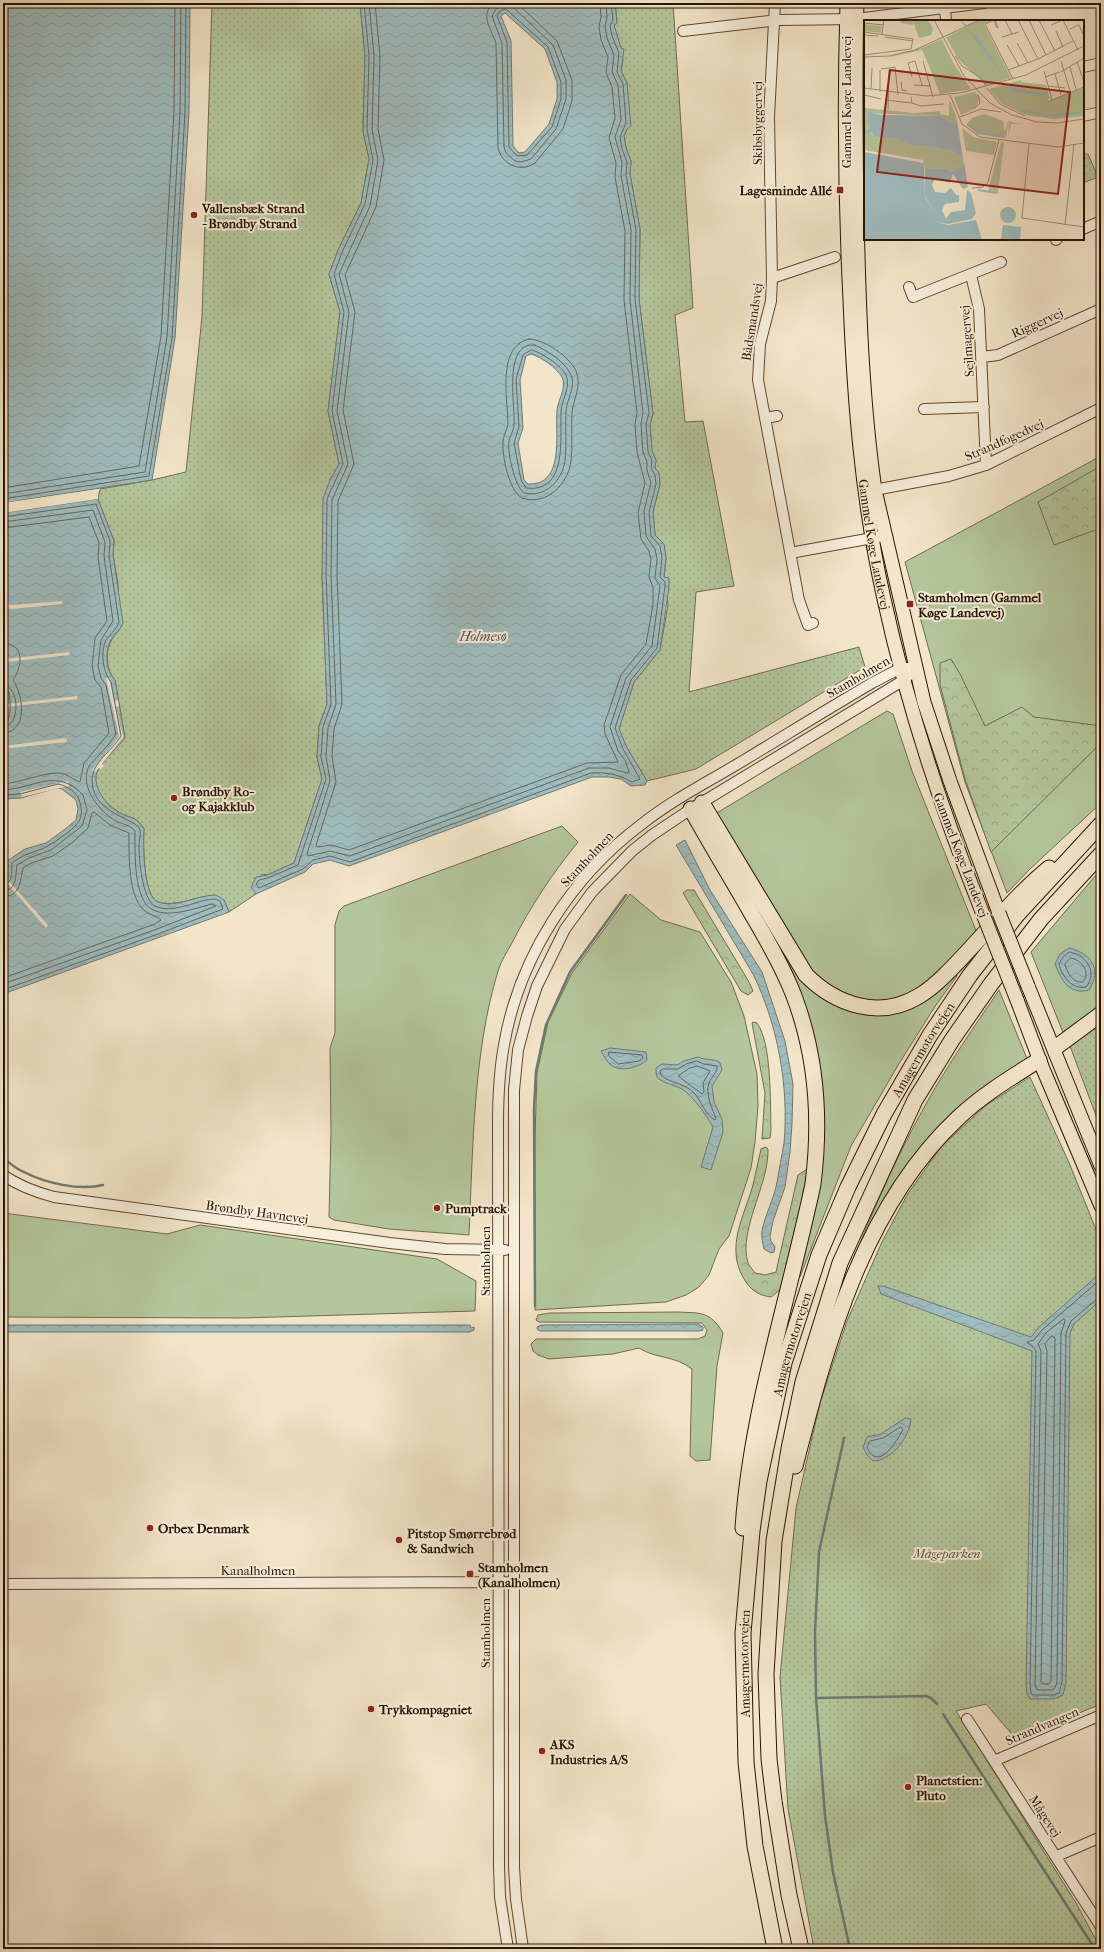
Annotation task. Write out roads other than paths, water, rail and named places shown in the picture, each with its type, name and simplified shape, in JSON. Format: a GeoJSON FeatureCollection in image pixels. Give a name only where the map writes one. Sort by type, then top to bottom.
{"type":"FeatureCollection","features":[{"type":"Feature","properties":{"kind":"highway"},"geometry":{"type":"LineString","coordinates":[[697,806],[806,975],[819,988],[833,998],[867,1008],[902,1004],[918,997],[933,987],[959,962],[1027,886],[1090,834]]}},
{"type":"Feature","properties":{"kind":"highway"},"geometry":{"type":"LineString","coordinates":[[697,806],[781,966],[804,1026],[811,1057],[816,1096],[817,1152],[813,1184],[757,1421],[746,1490],[740,1594],[742,1633]]}},
{"type":"Feature","properties":{"kind":"highway","name":"Amagermotorvejen"},"geometry":{"type":"LineString","coordinates":[[775,1949],[755,1846],[746,1762],[742,1633],[758,1481],[784,1363],[819,1255],[848,1187],[896,1094],[930,1035],[970,975],[1017,915],[1090,834],[1101,824]]}},
{"type":"Feature","properties":{"kind":"highway","name":"Amagermotorvejen"},"geometry":{"type":"LineString","coordinates":[[801,1949],[780,1843],[769,1759],[766,1674],[771,1584],[780,1499],[803,1382],[840,1263],[915,1100],[952,1040],[991,984],[1042,919],[1101,854]]}},
{"type":"Feature","properties":{"kind":"highway"},"geometry":{"type":"LineString","coordinates":[[1055,1048],[1101,1014]]}},
{"type":"Feature","properties":{"kind":"highway"},"geometry":{"type":"LineString","coordinates":[[771,1584],[791,1480],[817,1383],[837,1320],[854,1276],[885,1212],[914,1168],[940,1136],[959,1117],[980,1100],[1039,1060]]}},
{"type":"Feature","properties":{"kind":"main road","name":"Gammel Køge Landevej"},"geometry":{"type":"LineString","coordinates":[[847,3],[852,20],[860,331],[870,458],[870,491],[878,537],[884,599],[902,674],[934,783],[1039,1060],[1101,1206]]}},
{"type":"Feature","properties":{"kind":"main road","name":"Gammel Køge Landevej"},"geometry":{"type":"LineString","coordinates":[[852,20],[857,3]]}},
{"type":"Feature","properties":{"kind":"main road","name":"Gammel Køge Landevej"},"geometry":{"type":"LineString","coordinates":[[878,537],[916,668],[924,702],[950,781],[990,891],[1028,986],[1055,1048],[1101,1166]]}},
{"type":"Feature","properties":{"kind":"main road"},"geometry":{"type":"LineString","coordinates":[[1039,1060],[1055,1048]]}},
{"type":"Feature","properties":{"kind":"street","name":"Skibsbyggervej"},"geometry":{"type":"LineString","coordinates":[[772,278],[769,117],[775,3]]}},
{"type":"Feature","properties":{"kind":"street"},"geometry":{"type":"LineString","coordinates":[[684,31],[773,21],[852,20],[984,3]]}},
{"type":"Feature","properties":{"kind":"street"},"geometry":{"type":"LineString","coordinates":[[945,8],[946,20]]}},
{"type":"Feature","properties":{"kind":"street"},"geometry":{"type":"LineString","coordinates":[[1084,67],[1101,63]]}},
{"type":"Feature","properties":{"kind":"street"},"geometry":{"type":"LineString","coordinates":[[1084,116],[1101,112]]}},
{"type":"Feature","properties":{"kind":"street"},"geometry":{"type":"LineString","coordinates":[[1084,229],[1101,221]]}},
{"type":"Feature","properties":{"kind":"street"},"geometry":{"type":"LineString","coordinates":[[772,278],[835,257]]}},
{"type":"Feature","properties":{"kind":"street"},"geometry":{"type":"LineString","coordinates":[[909,287],[913,298],[1001,262]]}},
{"type":"Feature","properties":{"kind":"street","name":"Sejlmagervej"},"geometry":{"type":"LineString","coordinates":[[971,274],[979,309],[986,465]]}},
{"type":"Feature","properties":{"kind":"street","name":"Bådsmandsvej"},"geometry":{"type":"LineString","coordinates":[[772,278],[771,301],[760,344],[758,380],[799,600],[808,624],[813,623]]}},
{"type":"Feature","properties":{"kind":"street","name":"Riggervej"},"geometry":{"type":"LineString","coordinates":[[982,357],[998,355],[1101,309]]}},
{"type":"Feature","properties":{"kind":"street"},"geometry":{"type":"LineString","coordinates":[[924,409],[984,407]]}},
{"type":"Feature","properties":{"kind":"street","name":"Strandfogedvej"},"geometry":{"type":"LineString","coordinates":[[870,491],[949,476],[986,465],[1101,408]]}},
{"type":"Feature","properties":{"kind":"street"},"geometry":{"type":"LineString","coordinates":[[765,418],[777,416]]}},
{"type":"Feature","properties":{"kind":"street"},"geometry":{"type":"LineString","coordinates":[[790,552],[878,537]]}},
{"type":"Feature","properties":{"kind":"street","name":"Stamholmen"},"geometry":{"type":"LineString","coordinates":[[508,1949],[500,1896],[499,1866],[498,1086],[504,1044],[523,978],[551,923],[582,881],[605,856],[632,832],[664,808],[865,687],[916,668]]}},
{"type":"Feature","properties":{"kind":"street","name":"Stamholmen"},"geometry":{"type":"LineString","coordinates":[[523,1949],[516,1899],[514,1867],[513,1251],[514,1090],[518,1050],[527,1016],[537,986],[565,929],[592,892],[632,851],[652,835],[902,674]]}},
{"type":"Feature","properties":{"kind":"street"},"geometry":{"type":"LineString","coordinates":[[689,793],[697,806]]}},
{"type":"Feature","properties":{"kind":"street","name":"Brøndby Havnevej"},"geometry":{"type":"LineString","coordinates":[[3,1175],[15,1184],[34,1192],[54,1197],[390,1243],[445,1249],[513,1251]]}},
{"type":"Feature","properties":{"kind":"street","name":"Kanalholmen"},"geometry":{"type":"LineString","coordinates":[[3,1584],[514,1582]]}},
{"type":"Feature","properties":{"kind":"street","name":"Strandvangen"},"geometry":{"type":"LineString","coordinates":[[994,1761],[1101,1715]]}},
{"type":"Feature","properties":{"kind":"street","name":"Mågevej"},"geometry":{"type":"LineString","coordinates":[[967,1719],[1057,1856],[1101,1927]]}},
{"type":"Feature","properties":{"kind":"street"},"geometry":{"type":"LineString","coordinates":[[1057,1856],[1101,1837]]}},
{"type":"Feature","properties":{"kind":"water"},"geometry":{"type":"Polygon","coordinates":[[[3,3],[190,3],[189,112],[175,338],[152,480],[3,503],[3,3]]]}},
{"type":"Feature","properties":{"kind":"water","name":"Holmesø"},"geometry":{"type":"Polygon","coordinates":[[[360,3],[615,3],[617,23],[614,25],[621,48],[624,49],[621,71],[627,83],[631,126],[627,129],[624,136],[626,148],[631,161],[630,174],[640,229],[639,299],[653,414],[650,424],[652,451],[656,460],[655,468],[659,473],[660,484],[653,512],[655,535],[664,544],[666,558],[664,577],[669,578],[660,650],[634,682],[619,729],[627,748],[647,781],[645,785],[631,786],[621,779],[592,777],[349,866],[330,860],[313,864],[305,872],[256,894],[251,887],[256,877],[267,875],[294,863],[322,779],[317,757],[319,726],[327,704],[322,575],[323,498],[330,480],[339,464],[328,411],[340,312],[329,274],[339,248],[361,203],[369,159],[363,131],[365,56],[360,3]],[[505,13],[501,16],[511,41],[513,146],[519,153],[525,152],[549,124],[557,99],[557,82],[545,49],[505,13]],[[531,354],[526,356],[520,380],[523,428],[518,443],[524,480],[528,484],[540,482],[548,477],[553,468],[557,444],[557,410],[563,389],[563,381],[560,374],[544,360],[531,354]]]}},
{"type":"Feature","properties":{"kind":"water"},"geometry":{"type":"Polygon","coordinates":[[[98,499],[114,541],[113,555],[123,623],[110,641],[107,663],[108,668],[115,680],[125,738],[97,772],[96,783],[104,799],[112,808],[135,819],[144,829],[146,878],[148,888],[156,901],[160,903],[174,904],[204,896],[216,895],[224,900],[229,912],[3,994],[3,883],[7,879],[7,861],[25,849],[46,843],[64,830],[76,820],[78,809],[76,800],[62,789],[57,788],[21,798],[3,799],[3,721],[6,704],[3,633],[3,513],[98,499]]]}},
{"type":"Feature","properties":{"kind":"water"},"geometry":{"type":"Polygon","coordinates":[[[685,840],[710,890],[762,972],[785,1041],[793,1084],[792,1124],[785,1187],[773,1221],[770,1236],[775,1247],[774,1252],[771,1253],[764,1249],[762,1233],[763,1225],[776,1188],[784,1143],[785,1100],[780,1057],[769,1014],[753,974],[676,845],[685,840]]]}},
{"type":"Feature","properties":{"kind":"water"},"geometry":{"type":"Polygon","coordinates":[[[1069,948],[1084,954],[1092,963],[1095,975],[1089,990],[1076,990],[1067,985],[1055,964],[1060,954],[1069,948]]]}},
{"type":"Feature","properties":{"kind":"water"},"geometry":{"type":"Polygon","coordinates":[[[610,1048],[646,1052],[647,1060],[635,1067],[620,1069],[611,1065],[601,1051],[610,1048]]]}},
{"type":"Feature","properties":{"kind":"water"},"geometry":{"type":"Polygon","coordinates":[[[698,1057],[718,1061],[722,1070],[712,1086],[714,1102],[722,1119],[723,1132],[711,1170],[701,1167],[713,1127],[695,1101],[686,1092],[676,1086],[661,1081],[657,1077],[656,1073],[656,1068],[662,1064],[677,1065],[684,1061],[698,1057]]]}},
{"type":"Feature","properties":{"kind":"water"},"geometry":{"type":"Polygon","coordinates":[[[1101,1275],[1101,1300],[1074,1324],[1070,1333],[1066,1683],[1063,1695],[1054,1699],[1030,1699],[1027,1694],[1026,1685],[1032,1351],[881,1294],[878,1286],[883,1286],[1031,1337],[1039,1327],[1097,1276],[1101,1275]]]}},
{"type":"Feature","properties":{"kind":"water"},"geometry":{"type":"Polygon","coordinates":[[[698,1324],[703,1327],[703,1330],[540,1331],[537,1329],[537,1327],[541,1325],[698,1324]]]}},
{"type":"Feature","properties":{"kind":"water"},"geometry":{"type":"Polygon","coordinates":[[[3,1325],[470,1325],[471,1328],[474,1327],[474,1330],[469,1332],[3,1332],[3,1325]]]}},
{"type":"Feature","properties":{"kind":"water"},"geometry":{"type":"Polygon","coordinates":[[[905,1418],[911,1419],[910,1426],[904,1440],[887,1457],[873,1461],[867,1455],[863,1447],[867,1437],[881,1434],[905,1418]]]}},
{"type":"Feature","properties":{"kind":"waterway"},"geometry":{"type":"LineString","coordinates":[[535,1306],[534,1109],[536,1071],[546,1025],[570,972],[626,895]]}},
{"type":"Feature","properties":{"kind":"waterway"},"geometry":{"type":"LineString","coordinates":[[3,1158],[21,1171],[52,1183],[84,1187],[103,1185]]}},
{"type":"Feature","properties":{"kind":"waterway"},"geometry":{"type":"LineString","coordinates":[[844,1438],[819,1552],[815,1632],[816,1698],[825,1816],[833,1872],[850,1949]]}},
{"type":"Feature","properties":{"kind":"waterway"},"geometry":{"type":"LineString","coordinates":[[816,1698],[926,1696],[931,1698],[937,1704]]}},
{"type":"Feature","properties":{"kind":"waterway"},"geometry":{"type":"LineString","coordinates":[[943,1714],[1095,1949]]}},
{"type":"Feature","properties":{"kind":"place","name":"Lagesminde Allé"},"geometry":{"type":"Point","coordinates":[840,190]}},
{"type":"Feature","properties":{"kind":"place","name":"Vallensbæk Strand - Brøndby Strand"},"geometry":{"type":"Point","coordinates":[194,215]}},
{"type":"Feature","properties":{"kind":"place","name":"Stamholmen (Gammel Køge Landevej)"},"geometry":{"type":"Point","coordinates":[910,604]}},
{"type":"Feature","properties":{"kind":"place","name":"Brøndby Ro- og Kajakklub"},"geometry":{"type":"Point","coordinates":[174,798]}},
{"type":"Feature","properties":{"kind":"place","name":"Pumptrack"},"geometry":{"type":"Point","coordinates":[437,1208]}},
{"type":"Feature","properties":{"kind":"place","name":"Orbex Denmark"},"geometry":{"type":"Point","coordinates":[150,1528]}},
{"type":"Feature","properties":{"kind":"place","name":"Pitstop Smørrebrød & Sandwich"},"geometry":{"type":"Point","coordinates":[399,1540]}},
{"type":"Feature","properties":{"kind":"place","name":"Stamholmen (Kanalholmen)"},"geometry":{"type":"Point","coordinates":[470,1574]}},
{"type":"Feature","properties":{"kind":"place","name":"Trykkompagniet"},"geometry":{"type":"Point","coordinates":[371,1709]}},
{"type":"Feature","properties":{"kind":"place","name":"AKS Industries A/S"},"geometry":{"type":"Point","coordinates":[542,1751]}},
{"type":"Feature","properties":{"kind":"place","name":"Planetstien: Pluto"},"geometry":{"type":"Point","coordinates":[908,1787]}},
{"type":"Feature","properties":{"kind":"park label","name":"Mågeparken"},"geometry":{"type":"Point","coordinates":[947,1553]}}]}
